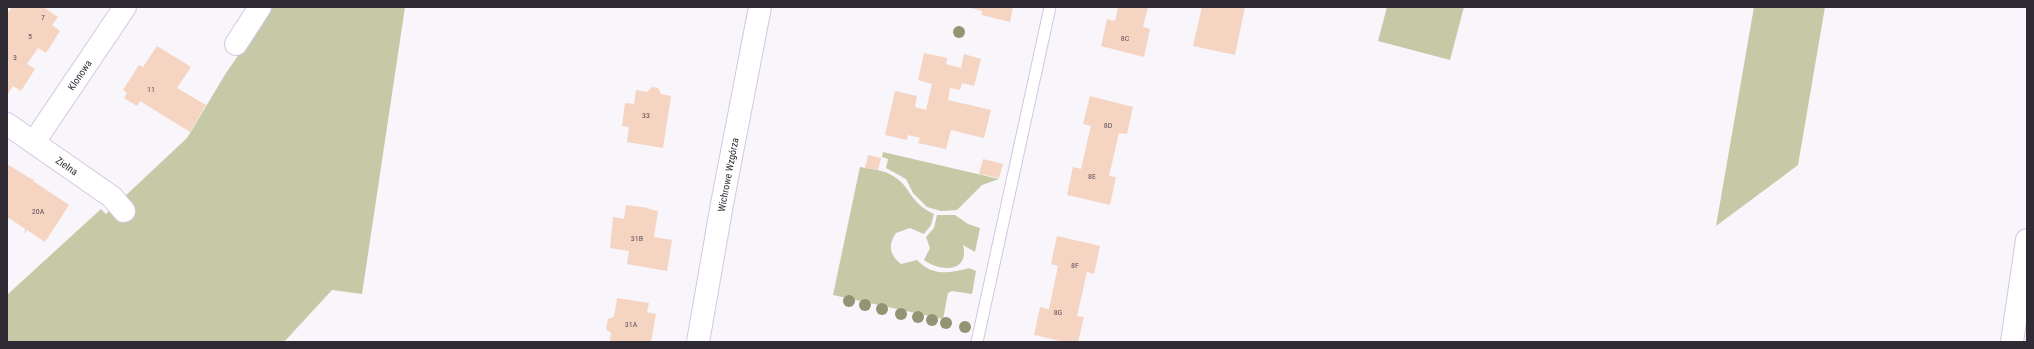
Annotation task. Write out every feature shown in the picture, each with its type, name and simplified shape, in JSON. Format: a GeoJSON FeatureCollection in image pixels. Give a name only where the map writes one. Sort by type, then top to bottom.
{"type":"FeatureCollection","features":[{"type":"Feature","properties":{"kind":"street","name":"Klonowa"},"geometry":{"type":"LineString","coordinates":[[34,142],[125,7]]}},
{"type":"Feature","properties":{"kind":"street"},"geometry":{"type":"LineString","coordinates":[[236,44],[260,7]]}},
{"type":"Feature","properties":{"kind":"street","name":"Wichrowe Wzgórza"},"geometry":{"type":"LineString","coordinates":[[698,342],[722,204],[760,7]]}},
{"type":"Feature","properties":{"kind":"street","name":"Zielna"},"geometry":{"type":"LineString","coordinates":[[7,124],[112,197],[124,211]]}},
{"type":"Feature","properties":{"kind":"street"},"geometry":{"type":"LineString","coordinates":[[2012,342],[2027,240]]}},
{"type":"Feature","properties":{"kind":"lane"},"geometry":{"type":"LineString","coordinates":[[977,342],[1050,7]]}},
{"type":"Feature","properties":{"kind":"green space"},"geometry":{"type":"Polygon","coordinates":[[[272,7],[405,7],[362,294],[332,290],[284,342],[7,342],[7,295],[101,209],[106,214],[187,138],[226,73],[272,7]]]}},
{"type":"Feature","properties":{"kind":"green space"},"geometry":{"type":"Polygon","coordinates":[[[1387,7],[1464,7],[1450,60],[1378,41],[1387,7]]]}},
{"type":"Feature","properties":{"kind":"green space"},"geometry":{"type":"Polygon","coordinates":[[[1754,7],[1825,7],[1798,165],[1716,226],[1754,7]]]}},
{"type":"Feature","properties":{"kind":"green space"},"geometry":{"type":"Polygon","coordinates":[[[883,152],[999,179],[982,185],[957,210],[941,211],[927,207],[913,193],[906,179],[886,168],[888,159],[882,157],[883,152]]]}},
{"type":"Feature","properties":{"kind":"green space"},"geometry":{"type":"Polygon","coordinates":[[[860,167],[882,171],[893,176],[899,180],[920,205],[934,214],[931,225],[924,234],[910,228],[896,233],[893,237],[891,249],[897,261],[901,264],[917,260],[929,269],[942,272],[969,268],[976,271],[972,294],[952,291],[948,293],[943,319],[833,295],[860,167]]]}},
{"type":"Feature","properties":{"kind":"green space"},"geometry":{"type":"Polygon","coordinates":[[[937,215],[955,215],[968,224],[980,228],[975,252],[963,245],[964,254],[962,261],[952,268],[938,267],[924,260],[930,248],[926,237],[934,228],[937,215]]]}},
{"type":"Feature","properties":{"kind":"building"},"geometry":{"type":"Polygon","coordinates":[[[12,7],[43,7],[58,17],[52,25],[60,31],[46,53],[38,48],[27,64],[35,69],[21,91],[13,86],[7,95],[7,14],[12,7]]]}},
{"type":"Feature","properties":{"kind":"building"},"geometry":{"type":"Polygon","coordinates":[[[967,7],[1013,7],[1010,22],[982,15],[982,11],[967,7]]]}},
{"type":"Feature","properties":{"kind":"building"},"geometry":{"type":"Polygon","coordinates":[[[1118,7],[1148,7],[1143,27],[1150,29],[1144,57],[1101,46],[1107,19],[1115,21],[1118,7]]]}},
{"type":"Feature","properties":{"kind":"building"},"geometry":{"type":"Polygon","coordinates":[[[1202,7],[1245,7],[1235,55],[1193,46],[1202,7]]]}},
{"type":"Feature","properties":{"kind":"building"},"geometry":{"type":"Polygon","coordinates":[[[157,46],[191,67],[177,88],[206,105],[190,132],[140,101],[137,106],[124,98],[127,93],[123,90],[139,65],[143,67],[157,46]]]}},
{"type":"Feature","properties":{"kind":"building"},"geometry":{"type":"Polygon","coordinates":[[[924,53],[947,58],[946,64],[961,68],[964,54],[981,59],[974,86],[962,83],[960,90],[950,88],[948,100],[991,110],[984,138],[951,130],[946,149],[918,143],[920,138],[908,135],[907,140],[885,135],[895,91],[917,96],[915,107],[926,110],[932,84],[918,80],[924,53]]]}},
{"type":"Feature","properties":{"kind":"building"},"geometry":{"type":"Polygon","coordinates":[[[652,87],[658,88],[661,94],[671,96],[663,148],[627,142],[629,127],[622,126],[625,103],[634,104],[636,90],[647,92],[652,87]]]}},
{"type":"Feature","properties":{"kind":"building"},"geometry":{"type":"Polygon","coordinates":[[[1090,96],[1133,107],[1127,134],[1119,133],[1109,176],[1116,177],[1110,205],[1067,195],[1073,167],[1081,169],[1091,126],[1083,124],[1090,96]]]}},
{"type":"Feature","properties":{"kind":"building"},"geometry":{"type":"Polygon","coordinates":[[[868,155],[881,158],[878,170],[865,168],[868,155]]]}},
{"type":"Feature","properties":{"kind":"building"},"geometry":{"type":"Polygon","coordinates":[[[983,159],[1003,164],[999,178],[979,174],[983,159]]]}},
{"type":"Feature","properties":{"kind":"building"},"geometry":{"type":"Polygon","coordinates":[[[7,164],[31,179],[34,179],[33,181],[69,205],[45,242],[27,230],[24,234],[25,229],[9,218],[7,221],[7,164]]]}},
{"type":"Feature","properties":{"kind":"building"},"geometry":{"type":"Polygon","coordinates":[[[626,205],[649,208],[648,209],[658,211],[654,237],[672,240],[667,271],[627,264],[629,251],[610,248],[613,217],[624,219],[626,205]]]}},
{"type":"Feature","properties":{"kind":"building"},"geometry":{"type":"Polygon","coordinates":[[[1057,236],[1100,246],[1094,274],[1087,272],[1077,316],[1084,317],[1078,342],[1065,342],[1034,335],[1040,307],[1049,309],[1058,266],[1051,264],[1057,236]]]}},
{"type":"Feature","properties":{"kind":"building"},"geometry":{"type":"Polygon","coordinates":[[[617,298],[649,303],[647,312],[656,314],[651,342],[610,342],[611,333],[606,329],[608,319],[614,317],[617,298]]]}}]}
